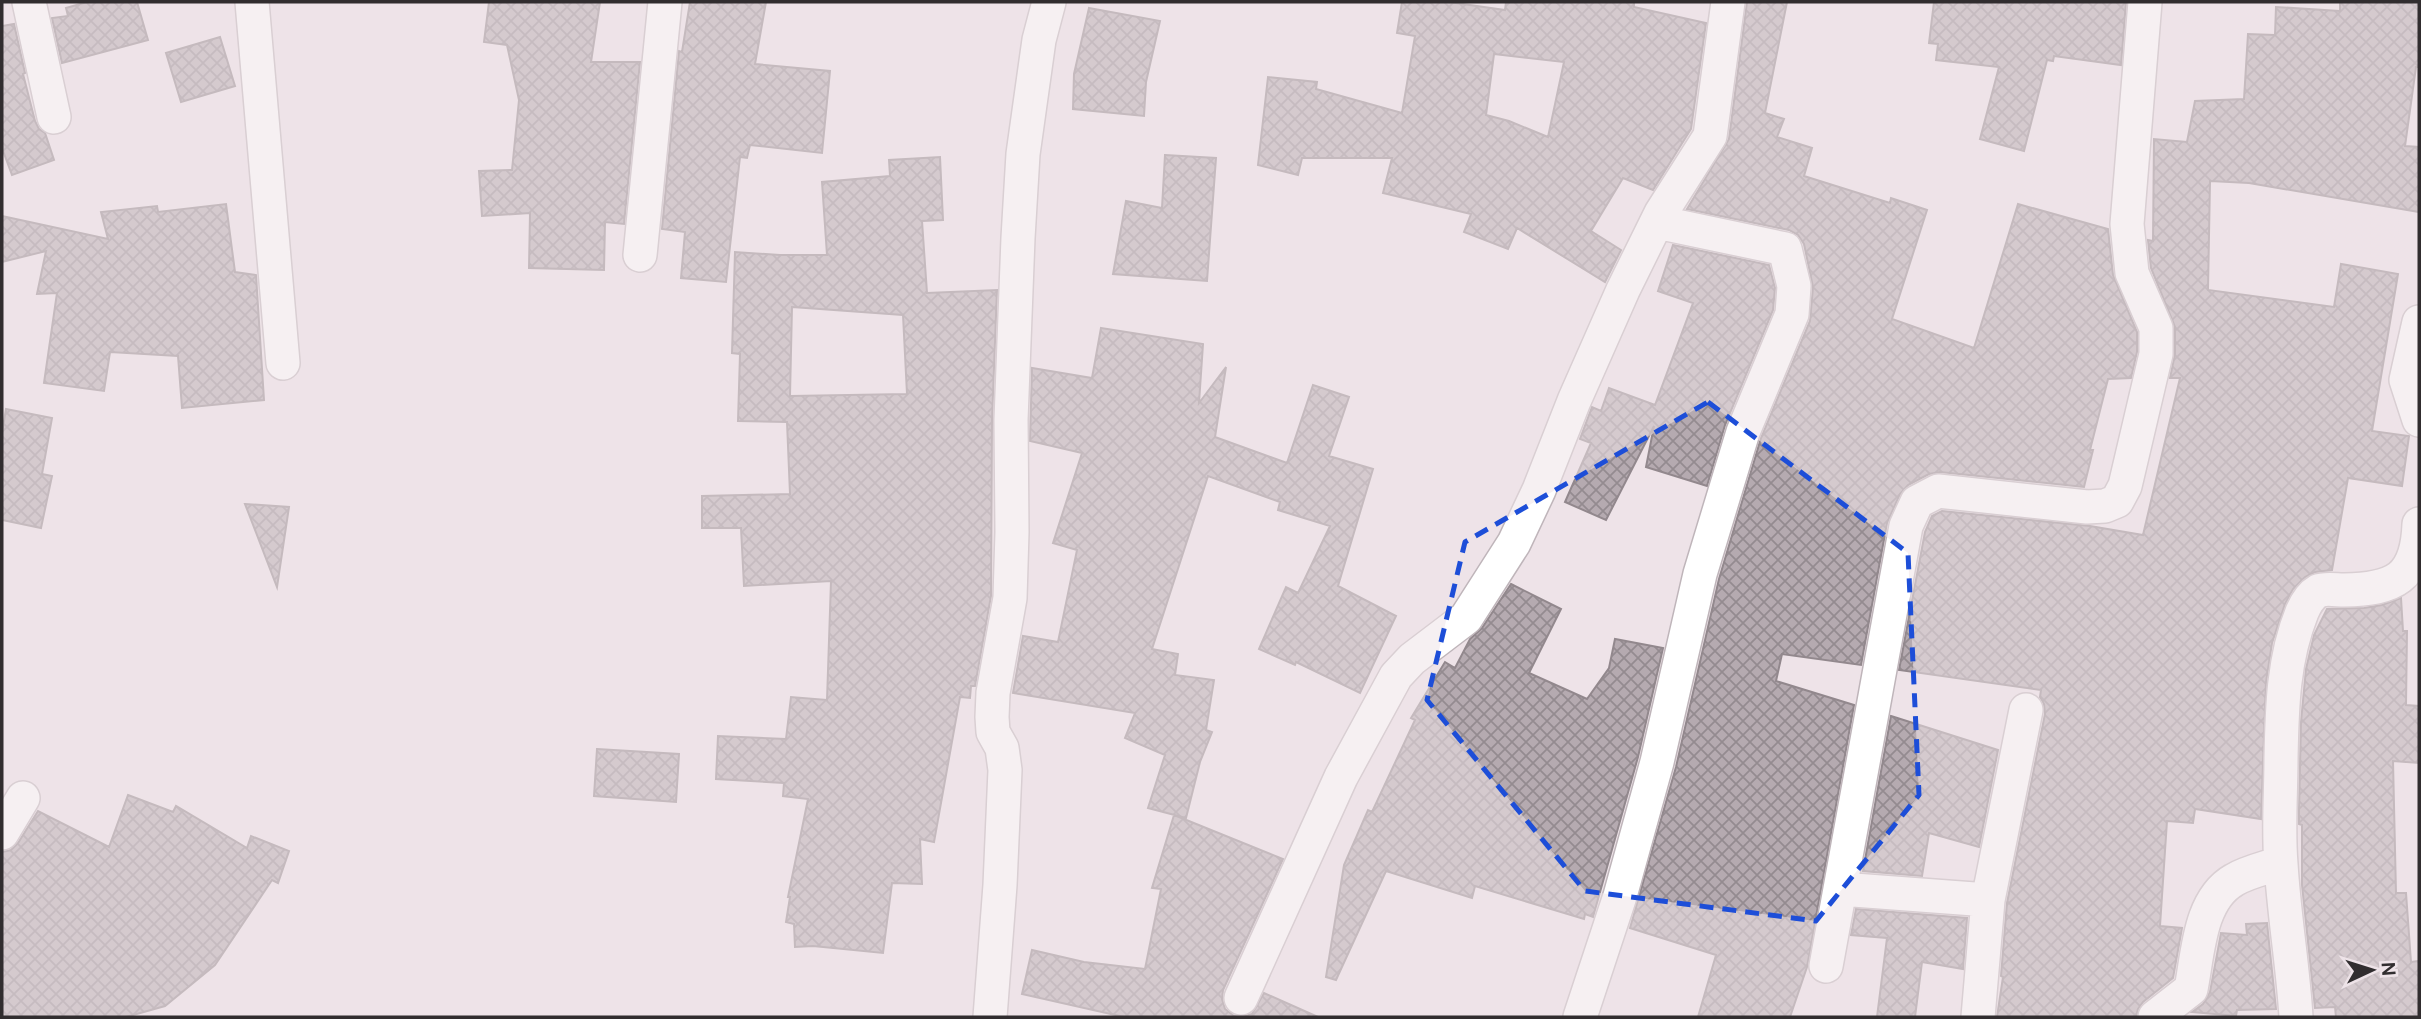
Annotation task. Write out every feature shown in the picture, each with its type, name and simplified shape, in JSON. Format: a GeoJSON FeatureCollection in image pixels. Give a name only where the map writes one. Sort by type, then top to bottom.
{"type":"FeatureCollection","features":[{"type":"Feature","properties":{"kind":"street"},"geometry":{"type":"LineString","coordinates":[[29,2],[54,117]]}},
{"type":"Feature","properties":{"kind":"street"},"geometry":{"type":"LineString","coordinates":[[252,2],[283,363]]}},
{"type":"Feature","properties":{"kind":"street"},"geometry":{"type":"LineString","coordinates":[[640,255],[665,2]]}},
{"type":"Feature","properties":{"kind":"street"},"geometry":{"type":"LineString","coordinates":[[990,1017],[1005,770],[1005,759],[993,732],[992,717],[993,693],[1010,598],[1011,420],[1018,237],[1023,154],[1039,40],[1049,2]]}},
{"type":"Feature","properties":{"kind":"street"},"geometry":{"type":"LineString","coordinates":[[1241,998],[1341,777],[1396,676],[1412,659],[1466,618],[1514,543],[1539,490],[1574,401],[1657,222],[1710,136],[1728,2]]}},
{"type":"Feature","properties":{"kind":"street"},"geometry":{"type":"LineString","coordinates":[[1826,967],[1906,526],[1917,502],[1938,491],[2088,507],[2105,506],[2117,501],[2125,486],[2156,354],[2157,328],[2132,273],[2127,224],[2145,2]]}},
{"type":"Feature","properties":{"kind":"street"},"geometry":{"type":"LineString","coordinates":[[1580,1017],[1620,896],[1650,789],[1700,574],[1743,432],[1792,314],[1794,286],[1785,249],[1657,222]]}},
{"type":"Feature","properties":{"kind":"street"},"geometry":{"type":"LineString","coordinates":[[2419,322],[2406,380],[2419,420]]}},
{"type":"Feature","properties":{"kind":"street"},"geometry":{"type":"LineString","coordinates":[[2296,1017],[2294,973],[2280,863],[2282,691],[2292,642],[2303,609],[2320,590],[2371,589],[2392,583],[2408,569],[2415,552],[2419,524]]}},
{"type":"Feature","properties":{"kind":"street"},"geometry":{"type":"LineString","coordinates":[[1978,1017],[1988,900],[2026,710]]}},
{"type":"Feature","properties":{"kind":"street"},"geometry":{"type":"LineString","coordinates":[[2,833],[23,798]]}},
{"type":"Feature","properties":{"kind":"street"},"geometry":{"type":"LineString","coordinates":[[2155,1017],[2191,989],[2203,927],[2214,899],[2233,880],[2280,863]]}},
{"type":"Feature","properties":{"kind":"street"},"geometry":{"type":"LineString","coordinates":[[1840,889],[1988,900]]}},
{"type":"Feature","properties":{"kind":"highlighted area"},"geometry":{"type":"Polygon","coordinates":[[[1708,402],[1908,553],[1919,795],[1816,921],[1585,891],[1427,700],[1465,542],[1708,402]]]}},
{"type":"Feature","properties":{"kind":"building"},"geometry":{"type":"Polygon","coordinates":[[[87,2],[137,2],[148,40],[62,63],[52,18],[68,16],[66,8],[87,2]]]}},
{"type":"Feature","properties":{"kind":"building"},"geometry":{"type":"Polygon","coordinates":[[[489,2],[600,2],[591,62],[640,62],[624,224],[605,222],[604,270],[529,268],[530,213],[482,216],[479,171],[512,170],[519,100],[507,45],[484,42],[489,2]]]}},
{"type":"Feature","properties":{"kind":"building"},"geometry":{"type":"Polygon","coordinates":[[[690,2],[766,2],[755,64],[830,71],[822,153],[750,145],[747,158],[740,157],[726,282],[681,278],[685,232],[662,229],[679,51],[682,52],[690,2]]]}},
{"type":"Feature","properties":{"kind":"building"},"geometry":{"type":"Polygon","coordinates":[[[1402,2],[1449,2],[1505,10],[1506,2],[1634,2],[1634,7],[1706,23],[1691,129],[1653,190],[1623,178],[1591,231],[1621,250],[1605,282],[1517,228],[1508,249],[1464,232],[1471,214],[1383,193],[1392,158],[1302,158],[1298,175],[1258,165],[1268,77],[1317,82],[1316,89],[1402,113],[1415,36],[1397,33],[1402,2]],[[1494,54],[1486,115],[1548,137],[1564,62],[1494,54]]]}},
{"type":"Feature","properties":{"kind":"building"},"geometry":{"type":"Polygon","coordinates":[[[1747,2],[1787,2],[1765,113],[1784,119],[1777,137],[1812,148],[1804,176],[1890,203],[1891,198],[1927,210],[1892,319],[1974,348],[2018,204],[2108,229],[2113,275],[2137,332],[2137,352],[2131,378],[2108,379],[2090,450],[2093,450],[2084,487],[1940,472],[1929,474],[1908,485],[1900,494],[1887,523],[1861,665],[1782,654],[1776,681],[1854,705],[1807,967],[1790,1017],[1698,1017],[1716,955],[1630,928],[1676,767],[1719,579],[1761,438],[1810,321],[1813,287],[1804,244],[1798,235],[1789,230],[1687,209],[1729,139],[1747,2]]]}},
{"type":"Feature","properties":{"kind":"building"},"geometry":{"type":"Polygon","coordinates":[[[1934,2],[2126,2],[2121,65],[2054,56],[2053,61],[2047,60],[2024,151],[1980,139],[1999,67],[1936,60],[1938,44],[1929,43],[1934,2]]]}},
{"type":"Feature","properties":{"kind":"building"},"geometry":{"type":"Polygon","coordinates":[[[2340,2],[2419,2],[2419,67],[2416,67],[2405,146],[2419,147],[2419,212],[2249,183],[2210,181],[2208,290],[2334,307],[2341,264],[2398,274],[2372,431],[2409,436],[2402,486],[2348,478],[2332,570],[2315,572],[2305,577],[2293,589],[2285,604],[2272,643],[2266,682],[2261,819],[2195,809],[2193,823],[2167,821],[2160,926],[2182,928],[2173,978],[2143,1002],[2136,1017],[1997,1017],[2003,977],[2007,903],[2045,714],[2044,704],[2040,697],[2041,690],[1899,670],[1925,532],[1932,516],[1942,511],[2090,526],[2143,535],[2180,378],[2170,378],[2175,354],[2175,327],[2151,268],[2148,240],[2153,241],[2154,139],[2187,142],[2195,101],[2244,99],[2248,34],[2275,35],[2276,7],[2340,11],[2340,2]]]}},
{"type":"Feature","properties":{"kind":"building"},"geometry":{"type":"Polygon","coordinates":[[[1089,8],[1160,21],[1146,82],[1144,116],[1073,109],[1074,74],[1089,8]]]}},
{"type":"Feature","properties":{"kind":"building"},"geometry":{"type":"Polygon","coordinates":[[[14,24],[35,121],[45,133],[54,160],[12,175],[2,148],[2,26],[14,24]]]}},
{"type":"Feature","properties":{"kind":"building"},"geometry":{"type":"Polygon","coordinates":[[[220,37],[235,86],[181,102],[166,53],[220,37]]]}},
{"type":"Feature","properties":{"kind":"building"},"geometry":{"type":"Polygon","coordinates":[[[1165,155],[1216,158],[1207,281],[1113,274],[1126,201],[1162,208],[1165,155]]]}},
{"type":"Feature","properties":{"kind":"building"},"geometry":{"type":"Polygon","coordinates":[[[940,157],[943,220],[922,221],[927,293],[997,290],[992,420],[991,596],[975,686],[971,686],[970,698],[960,697],[934,842],[920,839],[922,884],[892,883],[883,953],[813,946],[795,947],[794,924],[786,922],[788,897],[808,799],[783,796],[784,783],[716,779],[718,736],[786,739],[791,697],[827,700],[831,581],[744,586],[741,528],[702,528],[702,496],[790,494],[787,422],[738,421],[740,354],[732,353],[735,252],[827,255],[822,182],[890,176],[889,160],[940,157]],[[792,307],[790,396],[907,394],[903,315],[792,307]]]}},
{"type":"Feature","properties":{"kind":"building"},"geometry":{"type":"Polygon","coordinates":[[[226,204],[235,272],[256,275],[264,400],[182,408],[178,356],[110,352],[104,391],[44,383],[57,293],[37,294],[46,251],[2,262],[2,216],[108,239],[101,212],[157,206],[158,212],[226,204]]]}},
{"type":"Feature","properties":{"kind":"building"},"geometry":{"type":"Polygon","coordinates":[[[1673,245],[1769,265],[1775,288],[1773,310],[1725,425],[1707,486],[1646,467],[1654,426],[1606,520],[1565,502],[1591,443],[1580,439],[1592,407],[1601,411],[1609,388],[1655,405],[1693,303],[1658,291],[1673,245]]]}},
{"type":"Feature","properties":{"kind":"building"},"geometry":{"type":"Polygon","coordinates":[[[1101,328],[1203,344],[1199,403],[1226,367],[1215,437],[1287,463],[1313,385],[1349,397],[1329,456],[1373,469],[1338,586],[1396,616],[1360,693],[1296,662],[1295,665],[1259,649],[1286,587],[1298,593],[1330,526],[1278,510],[1280,502],[1208,476],[1152,649],[1178,654],[1175,675],[1214,680],[1206,730],[1212,732],[1200,762],[1186,818],[1148,808],[1165,755],[1125,738],[1135,713],[1013,693],[1023,636],[1058,642],[1077,550],[1053,543],[1082,453],[1030,441],[1032,368],[1092,378],[1101,328]]]}},
{"type":"Feature","properties":{"kind":"building"},"geometry":{"type":"Polygon","coordinates":[[[6,409],[52,418],[42,474],[52,476],[41,528],[2,520],[2,433],[6,409]]]}},
{"type":"Feature","properties":{"kind":"building"},"geometry":{"type":"Polygon","coordinates":[[[245,504],[289,507],[277,587],[245,504]]]}},
{"type":"Feature","properties":{"kind":"building"},"geometry":{"type":"Polygon","coordinates":[[[1511,584],[1561,609],[1529,673],[1587,699],[1609,668],[1615,639],[1663,648],[1638,757],[1593,917],[1585,914],[1584,919],[1475,886],[1472,898],[1386,871],[1336,980],[1326,977],[1344,865],[1368,810],[1372,812],[1415,720],[1411,718],[1445,662],[1455,668],[1470,639],[1482,628],[1511,584]]]}},
{"type":"Feature","properties":{"kind":"building"},"geometry":{"type":"Polygon","coordinates":[[[2401,598],[2403,631],[2407,631],[2406,705],[2419,706],[2419,763],[2393,761],[2396,893],[2406,893],[2411,962],[2419,961],[2419,1017],[2336,1017],[2335,1007],[2315,1008],[2302,885],[2302,825],[2299,824],[2299,811],[2301,722],[2306,669],[2314,635],[2327,609],[2364,608],[2401,598]]]}},
{"type":"Feature","properties":{"kind":"building"},"geometry":{"type":"Polygon","coordinates":[[[1891,716],[1998,750],[1979,847],[1929,833],[1922,876],[1863,871],[1891,716]]]}},
{"type":"Feature","properties":{"kind":"building"},"geometry":{"type":"Polygon","coordinates":[[[597,749],[679,754],[676,802],[594,796],[597,749]]]}},
{"type":"Feature","properties":{"kind":"building"},"geometry":{"type":"Polygon","coordinates":[[[128,795],[173,812],[176,806],[247,848],[251,836],[289,851],[278,883],[272,880],[215,965],[165,1006],[126,1017],[2,1017],[2,852],[11,850],[18,843],[38,811],[109,847],[128,795]]]}},
{"type":"Feature","properties":{"kind":"building"},"geometry":{"type":"Polygon","coordinates":[[[1174,815],[1283,859],[1223,990],[1225,1009],[1234,1016],[1242,1017],[1124,1017],[1022,994],[1032,950],[1084,962],[1145,969],[1161,889],[1152,888],[1174,815]]]}},
{"type":"Feature","properties":{"kind":"building"},"geometry":{"type":"Polygon","coordinates":[[[1856,909],[1967,918],[1963,969],[1922,962],[1915,1017],[1877,1017],[1887,938],[1851,935],[1856,909]]]}},
{"type":"Feature","properties":{"kind":"building"},"geometry":{"type":"Polygon","coordinates":[[[2267,923],[2276,1009],[2237,1010],[2236,1016],[2192,1012],[2203,1004],[2210,992],[2221,933],[2247,935],[2246,924],[2267,923]]]}},
{"type":"Feature","properties":{"kind":"building"},"geometry":{"type":"Polygon","coordinates":[[[1264,993],[1318,1017],[1242,1017],[1252,1014],[1264,993]]]}}]}
